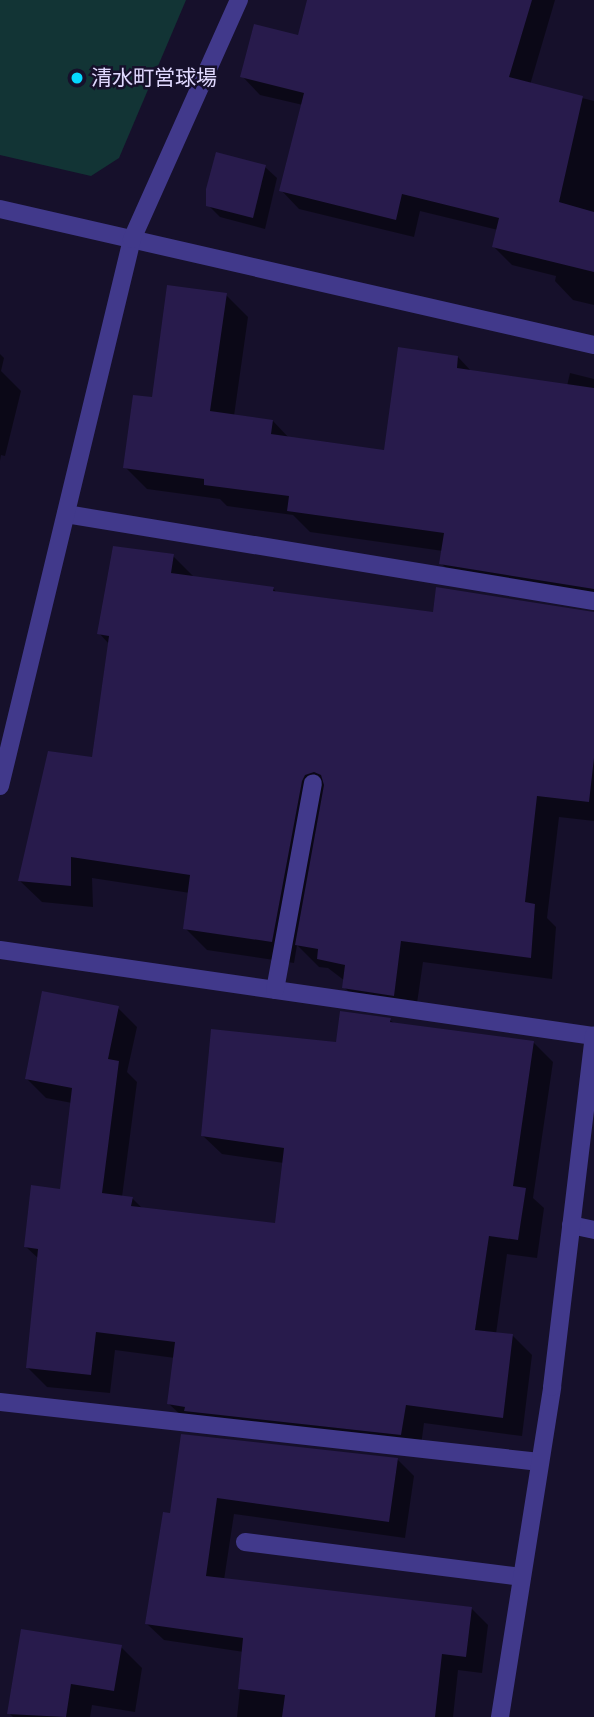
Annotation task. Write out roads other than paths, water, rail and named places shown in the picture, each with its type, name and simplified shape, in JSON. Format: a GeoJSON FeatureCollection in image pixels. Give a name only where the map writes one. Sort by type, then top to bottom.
{"type":"FeatureCollection","features":[{"type":"Feature","properties":{"kind":"street"},"geometry":{"type":"LineString","coordinates":[[0,786],[132,239],[239,0]]}},
{"type":"Feature","properties":{"kind":"street"},"geometry":{"type":"LineString","coordinates":[[0,209],[594,345]]}},
{"type":"Feature","properties":{"kind":"street"},"geometry":{"type":"LineString","coordinates":[[66,514],[594,601]]}},
{"type":"Feature","properties":{"kind":"street"},"geometry":{"type":"LineString","coordinates":[[275,990],[313,783]]}},
{"type":"Feature","properties":{"kind":"street"},"geometry":{"type":"LineString","coordinates":[[0,950],[594,1036],[540,1462],[500,1717]]}},
{"type":"Feature","properties":{"kind":"street"},"geometry":{"type":"LineString","coordinates":[[571,1225],[594,1230]]}},
{"type":"Feature","properties":{"kind":"street"},"geometry":{"type":"LineString","coordinates":[[0,1402],[540,1462]]}},
{"type":"Feature","properties":{"kind":"street"},"geometry":{"type":"LineString","coordinates":[[245,1542],[522,1577]]}},
{"type":"Feature","properties":{"kind":"place","name":"清水町営球場"},"geometry":{"type":"Point","coordinates":[77,78]}}]}
